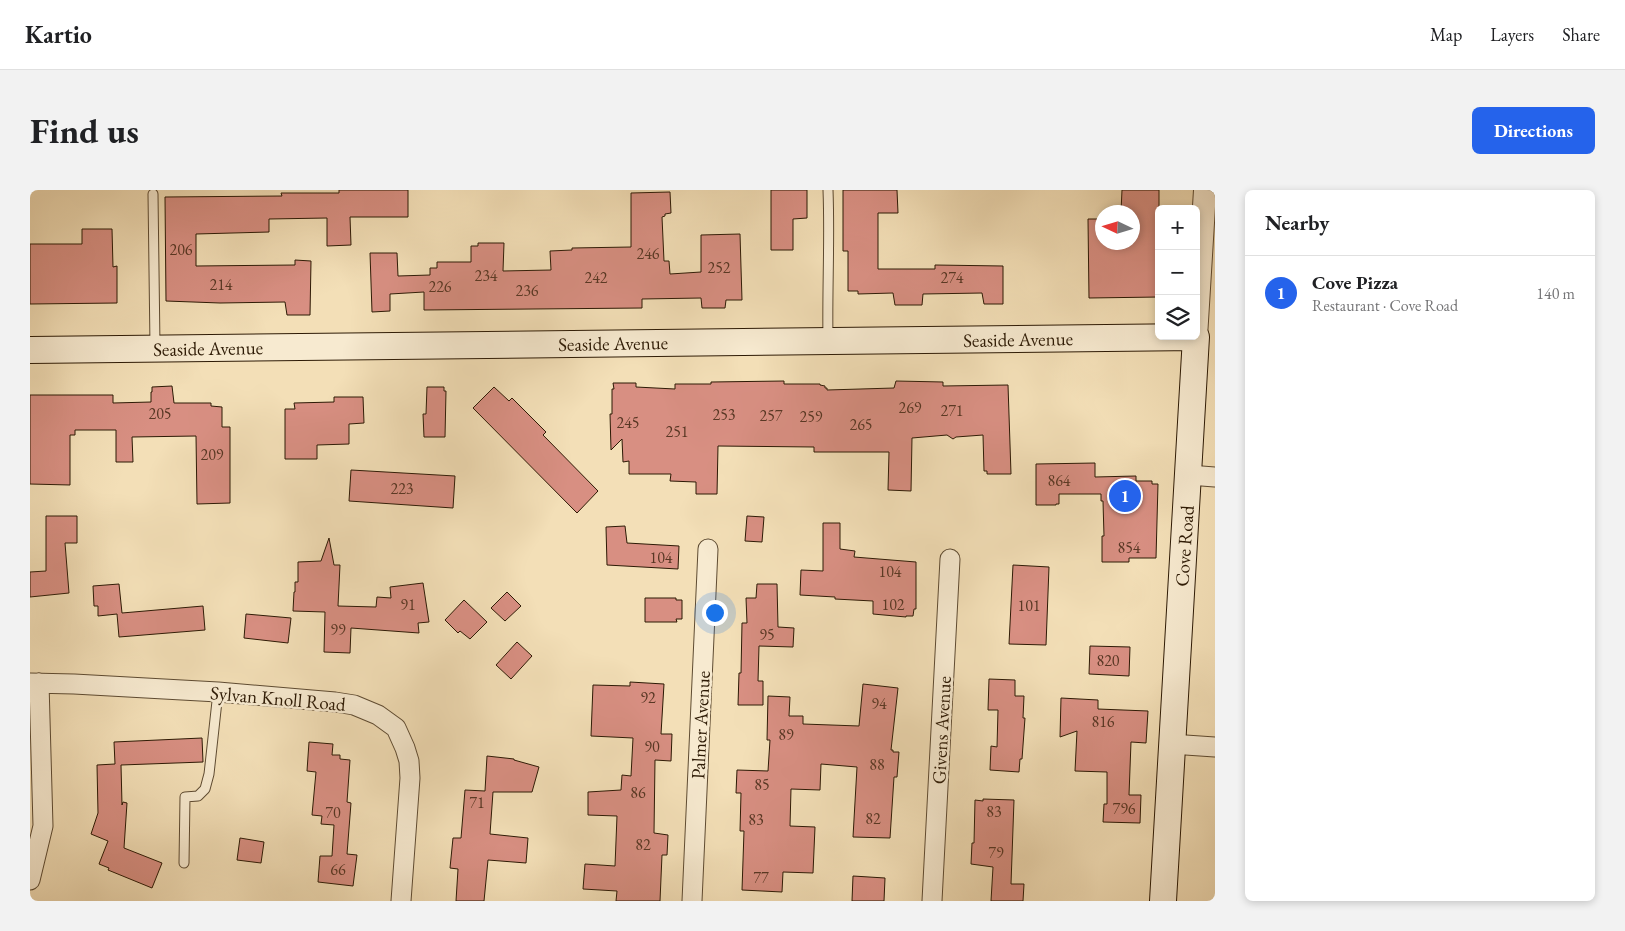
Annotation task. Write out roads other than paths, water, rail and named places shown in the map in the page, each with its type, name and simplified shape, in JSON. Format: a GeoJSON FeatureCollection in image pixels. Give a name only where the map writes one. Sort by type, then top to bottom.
{"type":"FeatureCollection","features":[{"type":"Feature","properties":{"kind":"main road","name":"Seaside Avenue"},"geometry":{"type":"LineString","coordinates":[[30,350],[1155,337]]}},
{"type":"Feature","properties":{"kind":"main road","name":"Cove Road"},"geometry":{"type":"LineString","coordinates":[[1163,901],[1196,340]]}},
{"type":"Feature","properties":{"kind":"street","name":"Cove Road"},"geometry":{"type":"LineString","coordinates":[[1200,295],[1208,198]]}},
{"type":"Feature","properties":{"kind":"street"},"geometry":{"type":"LineString","coordinates":[[1189,475],[1215,477]]}},
{"type":"Feature","properties":{"kind":"street","name":"Palmer Avenue"},"geometry":{"type":"LineString","coordinates":[[692,901],[708,549]]}},
{"type":"Feature","properties":{"kind":"street","name":"Givens Avenue"},"geometry":{"type":"LineString","coordinates":[[932,901],[950,559]]}},
{"type":"Feature","properties":{"kind":"street","name":"Sylvan Knoll Road"},"geometry":{"type":"LineString","coordinates":[[30,880],[43,826],[34,683],[218,692],[354,705],[378,715],[396,728],[409,761],[410,778],[401,901]]}},
{"type":"Feature","properties":{"kind":"street"},"geometry":{"type":"LineString","coordinates":[[1172,744],[1215,747]]}},
{"type":"Feature","properties":{"kind":"lane"},"geometry":{"type":"LineString","coordinates":[[828,190],[828,340]]}},
{"type":"Feature","properties":{"kind":"lane"},"geometry":{"type":"LineString","coordinates":[[153,194],[155,349]]}},
{"type":"Feature","properties":{"kind":"lane"},"geometry":{"type":"LineString","coordinates":[[184,863],[185,797],[198,796],[205,790],[209,774],[218,692]]}},
{"type":"Feature","properties":{"kind":"place","name":"Cove Pizza"},"geometry":{"type":"Point","coordinates":[1125,496]}}]}
